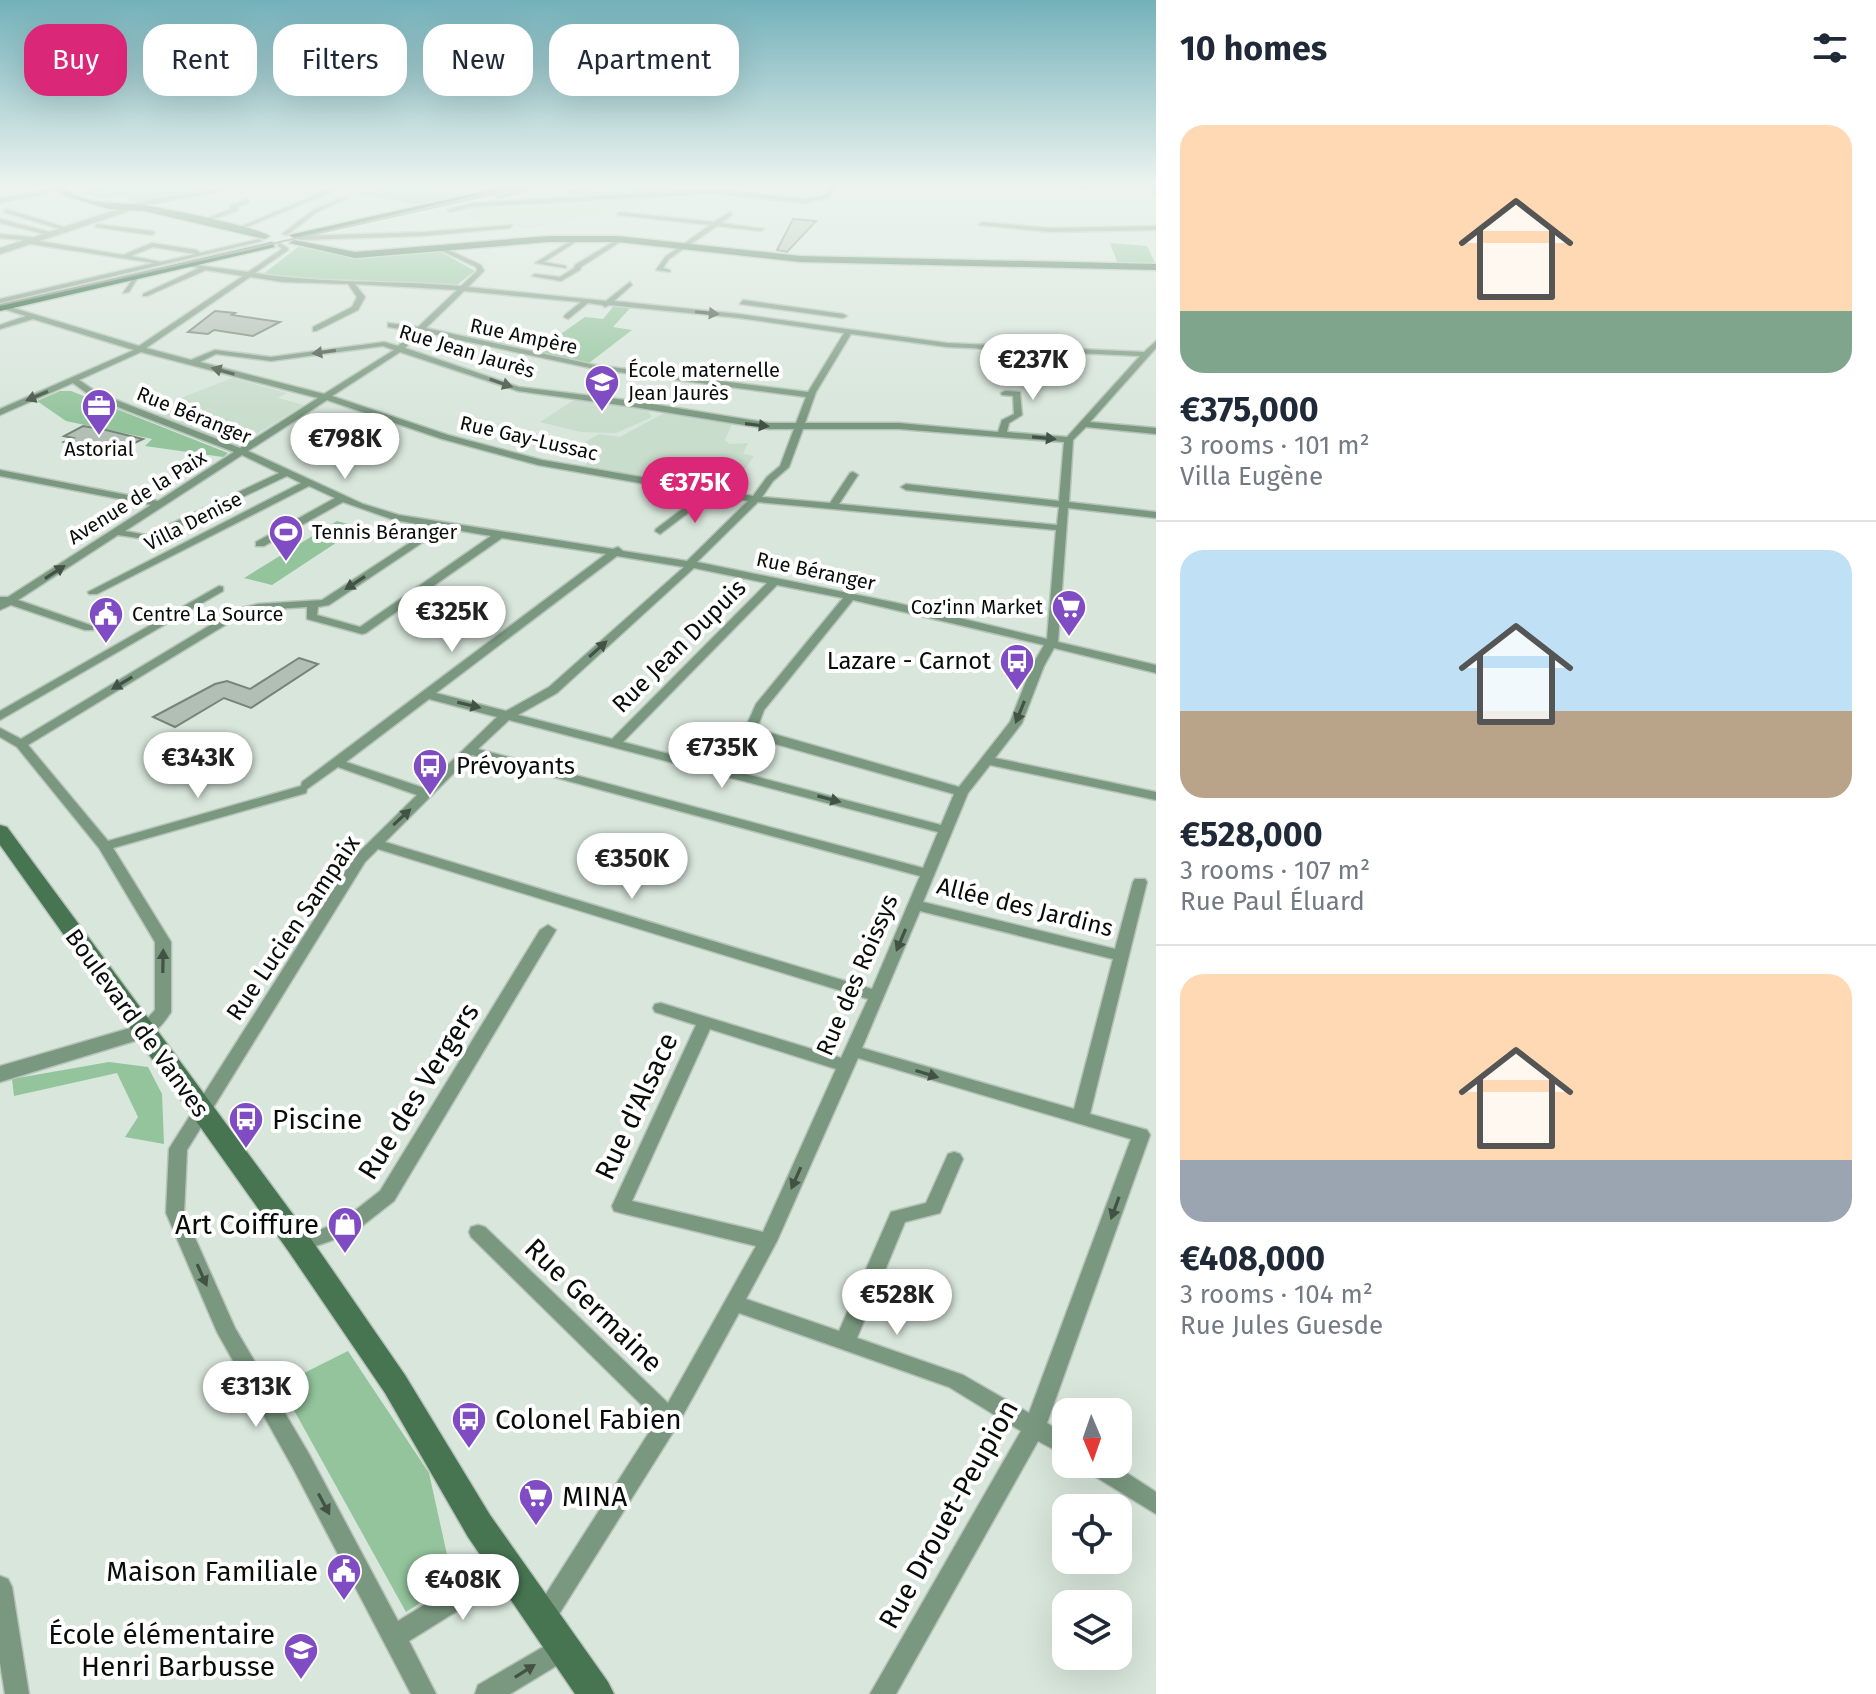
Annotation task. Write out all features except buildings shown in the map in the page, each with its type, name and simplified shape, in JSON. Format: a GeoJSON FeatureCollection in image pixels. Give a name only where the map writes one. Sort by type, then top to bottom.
{"type":"FeatureCollection","features":[{"type":"Feature","properties":{"kind":"main road"},"geometry":{"type":"LineString","coordinates":[[1,305],[184,264]]}},
{"type":"Feature","properties":{"kind":"main road"},"geometry":{"type":"LineString","coordinates":[[1025,264],[1156,267]]}},
{"type":"Feature","properties":{"kind":"main road","name":"Boulevard de Vanves"},"geometry":{"type":"LineString","coordinates":[[0,831],[299,1244],[395,1384],[507,1567],[596,1694]]}},
{"type":"Feature","properties":{"kind":"street"},"geometry":{"type":"LineString","coordinates":[[1,305],[158,264]]}},
{"type":"Feature","properties":{"kind":"street"},"geometry":{"type":"LineString","coordinates":[[184,264],[249,275],[462,290],[739,316],[843,333],[947,345],[1146,354]]}},
{"type":"Feature","properties":{"kind":"street"},"geometry":{"type":"LineString","coordinates":[[0,412],[142,349],[265,264]]}},
{"type":"Feature","properties":{"kind":"street","name":"Avenue de la Paix"},"geometry":{"type":"LineString","coordinates":[[3,602],[400,349],[479,274],[481,267],[475,264]]}},
{"type":"Feature","properties":{"kind":"street"},"geometry":{"type":"LineString","coordinates":[[545,264],[564,267]]}},
{"type":"Feature","properties":{"kind":"street"},"geometry":{"type":"LineString","coordinates":[[535,276],[561,279],[583,264]]}},
{"type":"Feature","properties":{"kind":"street"},"geometry":{"type":"LineString","coordinates":[[663,264],[659,270],[668,271]]}},
{"type":"Feature","properties":{"kind":"street"},"geometry":{"type":"LineString","coordinates":[[145,295],[205,268]]}},
{"type":"Feature","properties":{"kind":"street"},"geometry":{"type":"LineString","coordinates":[[125,292],[136,276]]}},
{"type":"Feature","properties":{"kind":"street"},"geometry":{"type":"LineString","coordinates":[[316,329],[355,308],[361,297],[351,283]]}},
{"type":"Feature","properties":{"kind":"street"},"geometry":{"type":"LineString","coordinates":[[605,305],[630,284]]}},
{"type":"Feature","properties":{"kind":"street"},"geometry":{"type":"LineString","coordinates":[[743,302],[843,316]]}},
{"type":"Feature","properties":{"kind":"street"},"geometry":{"type":"LineString","coordinates":[[568,317],[585,303]]}},
{"type":"Feature","properties":{"kind":"street","name":"Rue Gay-Lussac"},"geometry":{"type":"LineString","coordinates":[[1,305],[142,349],[326,398],[445,437],[541,463],[756,499],[1062,528]]}},
{"type":"Feature","properties":{"kind":"street","name":"Rue Lucien Sampaix"},"geometry":{"type":"LineString","coordinates":[[394,1637],[227,1332],[175,1213],[178,1149],[359,860],[510,715],[553,690],[689,568],[689,564],[784,467],[812,395],[843,333],[846,307]]}},
{"type":"Feature","properties":{"kind":"street"},"geometry":{"type":"LineString","coordinates":[[0,327],[35,315]]}},
{"type":"Feature","properties":{"kind":"street","name":"Rue Ampère"},"geometry":{"type":"LineString","coordinates":[[391,325],[595,367],[812,395]]}},
{"type":"Feature","properties":{"kind":"street"},"geometry":{"type":"LineString","coordinates":[[1069,440],[1156,343]]}},
{"type":"Feature","properties":{"kind":"street","name":"Rue Jean Jaurès"},"geometry":{"type":"LineString","coordinates":[[192,363],[219,352],[271,359],[384,344],[518,389],[759,425],[899,426],[1069,440]]}},
{"type":"Feature","properties":{"kind":"street","name":"Rue Béranger"},"geometry":{"type":"LineString","coordinates":[[74,380],[95,395],[242,452],[342,498],[397,518],[618,550],[775,581],[1052,642],[1156,669]]}},
{"type":"Feature","properties":{"kind":"street"},"geometry":{"type":"LineString","coordinates":[[1002,434],[1005,422],[1018,415],[1017,394],[1005,393]]}},
{"type":"Feature","properties":{"kind":"street"},"geometry":{"type":"LineString","coordinates":[[1083,424],[1156,431]]}},
{"type":"Feature","properties":{"kind":"street","name":"Rue des Roissys"},"geometry":{"type":"LineString","coordinates":[[552,1634],[768,1241],[877,996],[962,792],[1016,723],[1042,657],[1052,642],[1069,440]]}},
{"type":"Feature","properties":{"kind":"street"},"geometry":{"type":"LineString","coordinates":[[0,473],[161,504]]}},
{"type":"Feature","properties":{"kind":"street"},"geometry":{"type":"LineString","coordinates":[[116,532],[148,538],[266,479],[286,473]]}},
{"type":"Feature","properties":{"kind":"street"},"geometry":{"type":"LineString","coordinates":[[834,505],[853,475]]}},
{"type":"Feature","properties":{"kind":"street","name":"Villa Denise"},"geometry":{"type":"LineString","coordinates":[[93,592],[308,483]]}},
{"type":"Feature","properties":{"kind":"street"},"geometry":{"type":"LineString","coordinates":[[906,487],[1156,515]]}},
{"type":"Feature","properties":{"kind":"street"},"geometry":{"type":"LineString","coordinates":[[660,531],[710,492]]}},
{"type":"Feature","properties":{"kind":"street"},"geometry":{"type":"LineString","coordinates":[[260,544],[342,498]]}},
{"type":"Feature","properties":{"kind":"street"},"geometry":{"type":"LineString","coordinates":[[21,744],[241,611],[325,603],[443,525]]}},
{"type":"Feature","properties":{"kind":"street"},"geometry":{"type":"LineString","coordinates":[[313,606],[311,617],[362,631],[499,535]]}},
{"type":"Feature","properties":{"kind":"street"},"geometry":{"type":"LineString","coordinates":[[105,846],[304,787],[618,550]]}},
{"type":"Feature","properties":{"kind":"street","name":"Rue Jean Dupuis"},"geometry":{"type":"LineString","coordinates":[[615,743],[775,581]]}},
{"type":"Feature","properties":{"kind":"street"},"geometry":{"type":"LineString","coordinates":[[0,716],[219,589]]}},
{"type":"Feature","properties":{"kind":"street"},"geometry":{"type":"LineString","coordinates":[[850,597],[759,709],[750,731],[962,792]]}},
{"type":"Feature","properties":{"kind":"street"},"geometry":{"type":"LineString","coordinates":[[3,602],[89,628]]}},
{"type":"Feature","properties":{"kind":"street"},"geometry":{"type":"LineString","coordinates":[[429,695],[945,830]]}},
{"type":"Feature","properties":{"kind":"street"},"geometry":{"type":"LineString","coordinates":[[0,732],[21,744],[105,846],[163,942],[163,1012],[144,1031],[0,1074]]}},
{"type":"Feature","properties":{"kind":"street"},"geometry":{"type":"LineString","coordinates":[[471,751],[928,874]]}},
{"type":"Feature","properties":{"kind":"street"},"geometry":{"type":"LineString","coordinates":[[986,760],[1156,796]]}},
{"type":"Feature","properties":{"kind":"street"},"geometry":{"type":"LineString","coordinates":[[338,763],[427,794]]}},
{"type":"Feature","properties":{"kind":"street"},"geometry":{"type":"LineString","coordinates":[[375,843],[877,996]]}},
{"type":"Feature","properties":{"kind":"street","name":"Allée des Jardins"},"geometry":{"type":"LineString","coordinates":[[1080,1118],[1140,882]]}},
{"type":"Feature","properties":{"kind":"street","name":"Allée des Jardins"},"geometry":{"type":"LineString","coordinates":[[916,905],[1122,956]]}},
{"type":"Feature","properties":{"kind":"street","name":"Rue des Vergers"},"geometry":{"type":"LineString","coordinates":[[299,1244],[346,1228],[387,1196],[548,930]]}},
{"type":"Feature","properties":{"kind":"street","name":"Rue d'Alsace"},"geometry":{"type":"LineString","coordinates":[[661,1008],[1141,1135]]}},
{"type":"Feature","properties":{"kind":"street","name":"Rue d'Alsace"},"geometry":{"type":"LineString","coordinates":[[705,1022],[621,1206],[768,1241]]}},
{"type":"Feature","properties":{"kind":"street","name":"Rue Drouet-Peupion"},"geometry":{"type":"LineString","coordinates":[[882,1694],[1035,1427],[1141,1135]]}},
{"type":"Feature","properties":{"kind":"street"},"geometry":{"type":"LineString","coordinates":[[845,1342],[898,1217],[933,1208],[954,1159]]}},
{"type":"Feature","properties":{"kind":"street","name":"Rue Germaine"},"geometry":{"type":"LineString","coordinates":[[478,1232],[670,1419]]}},
{"type":"Feature","properties":{"kind":"street"},"geometry":{"type":"LineString","coordinates":[[734,1303],[956,1381],[1052,1437]]}},
{"type":"Feature","properties":{"kind":"street"},"geometry":{"type":"LineString","coordinates":[[1116,1478],[1156,1504]]}},
{"type":"Feature","properties":{"kind":"street"},"geometry":{"type":"LineString","coordinates":[[422,1689],[394,1637],[507,1567]]}},
{"type":"Feature","properties":{"kind":"street"},"geometry":{"type":"LineString","coordinates":[[0,1587],[17,1694]]}},
{"type":"Feature","properties":{"kind":"street"},"geometry":{"type":"LineString","coordinates":[[487,1694],[552,1634]]}},
{"type":"Feature","properties":{"kind":"shaded area"},"geometry":{"type":"Polygon","coordinates":[[[232,378],[287,393],[278,398],[304,405],[235,447],[156,415],[186,403],[176,400],[232,378]]]}},
{"type":"Feature","properties":{"kind":"shaded area","name":"École maternelle Jean Jaurès"},"geometry":{"type":"Polygon","coordinates":[[[577,398],[647,409],[652,417],[616,433],[581,432],[540,422],[577,398]]]}},
{"type":"Feature","properties":{"kind":"shaded area"},"geometry":{"type":"Polygon","coordinates":[[[664,413],[732,424],[725,440],[729,444],[748,443],[743,454],[754,456],[729,491],[585,466],[589,459],[568,452],[599,434],[620,437],[664,413]]]}},
{"type":"Feature","properties":{"kind":"green space"},"geometry":{"type":"Polygon","coordinates":[[[276,264],[462,264],[475,271],[454,287],[262,275],[276,264]]]}},
{"type":"Feature","properties":{"kind":"green space"},"geometry":{"type":"Polygon","coordinates":[[[613,307],[630,308],[613,327],[632,330],[589,363],[535,352],[585,317],[603,319],[613,307]]]}},
{"type":"Feature","properties":{"kind":"green space"},"geometry":{"type":"Polygon","coordinates":[[[60,391],[71,391],[228,453],[223,457],[145,446],[152,439],[66,421],[37,401],[60,391]]]}},
{"type":"Feature","properties":{"kind":"green space","name":"Tennis Béranger"},"geometry":{"type":"Polygon","coordinates":[[[337,521],[355,526],[347,531],[351,533],[272,585],[244,578],[337,521]]]}},
{"type":"Feature","properties":{"kind":"green space"},"geometry":{"type":"Polygon","coordinates":[[[109,1062],[148,1067],[162,1094],[164,1144],[125,1137],[138,1117],[117,1073],[14,1096],[12,1079],[109,1062]]]}},
{"type":"Feature","properties":{"kind":"green space"},"geometry":{"type":"Polygon","coordinates":[[[348,1351],[429,1473],[453,1582],[406,1612],[280,1385],[348,1351]]]}},
{"type":"Feature","properties":{"kind":"tram line"},"geometry":{"type":"LineString","coordinates":[[0,305],[182,264]]}},
{"type":"Feature","properties":{"kind":"place","name":"École maternelle Jean Jaurès"},"geometry":{"type":"Point","coordinates":[602,413]}},
{"type":"Feature","properties":{"kind":"place","name":"Astorial"},"geometry":{"type":"Point","coordinates":[99,437]}},
{"type":"Feature","properties":{"kind":"place","name":"Tennis Béranger"},"geometry":{"type":"Point","coordinates":[286,563]}},
{"type":"Feature","properties":{"kind":"place","name":"Coz'inn Market"},"geometry":{"type":"Point","coordinates":[1069,638]}},
{"type":"Feature","properties":{"kind":"place","name":"Centre La Source"},"geometry":{"type":"Point","coordinates":[106,645]}},
{"type":"Feature","properties":{"kind":"place","name":"Lazare - Carnot"},"geometry":{"type":"Point","coordinates":[1017,692]}},
{"type":"Feature","properties":{"kind":"place","name":"Prévoyants"},"geometry":{"type":"Point","coordinates":[430,797]}},
{"type":"Feature","properties":{"kind":"place","name":"Piscine"},"geometry":{"type":"Point","coordinates":[246,1150]}},
{"type":"Feature","properties":{"kind":"place","name":"Art Coiffure"},"geometry":{"type":"Point","coordinates":[345,1255]}},
{"type":"Feature","properties":{"kind":"place","name":"Colonel Fabien"},"geometry":{"type":"Point","coordinates":[469,1450]}},
{"type":"Feature","properties":{"kind":"place","name":"MINA"},"geometry":{"type":"Point","coordinates":[536,1527]}},
{"type":"Feature","properties":{"kind":"place","name":"Maison Familiale"},"geometry":{"type":"Point","coordinates":[344,1602]}},
{"type":"Feature","properties":{"kind":"place","name":"École élémentaire Henri Barbusse"},"geometry":{"type":"Point","coordinates":[301,1681]}}]}
